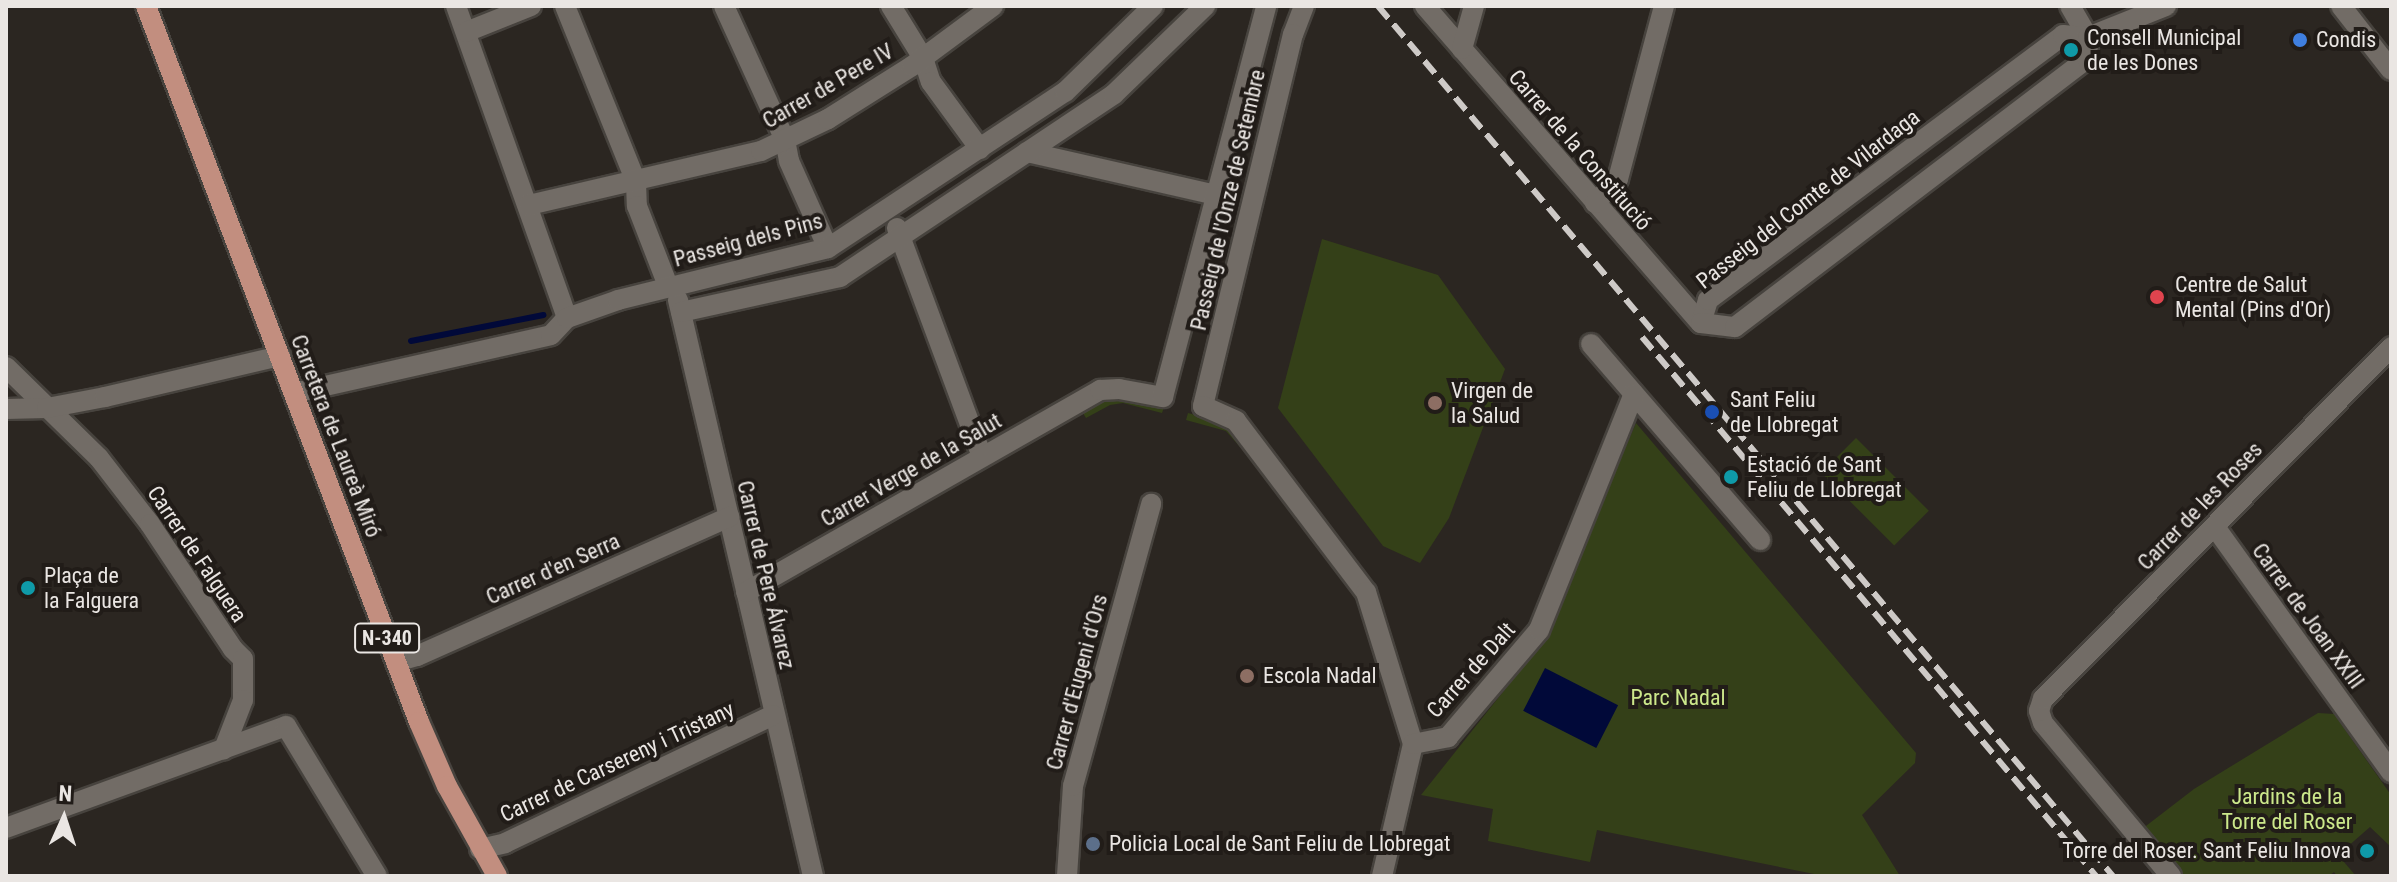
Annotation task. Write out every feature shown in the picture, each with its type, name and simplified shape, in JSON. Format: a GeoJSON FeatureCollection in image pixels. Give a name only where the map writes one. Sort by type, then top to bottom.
{"type":"FeatureCollection","features":[{"type":"Feature","properties":{"kind":"main road","name":"Carretera de Laureà Miró"},"geometry":{"type":"LineString","coordinates":[[146,6],[396,662],[447,786],[497,876]]}},
{"type":"Feature","properties":{"kind":"street"},"geometry":{"type":"LineString","coordinates":[[456,6],[567,318]]}},
{"type":"Feature","properties":{"kind":"street"},"geometry":{"type":"LineString","coordinates":[[466,32],[531,6]]}},
{"type":"Feature","properties":{"kind":"street","name":"Carrer de Pere Álvarez"},"geometry":{"type":"LineString","coordinates":[[565,6],[636,182],[637,206],[681,312],[813,876]]}},
{"type":"Feature","properties":{"kind":"street"},"geometry":{"type":"LineString","coordinates":[[724,6],[785,140],[789,161],[828,248]]}},
{"type":"Feature","properties":{"kind":"street"},"geometry":{"type":"LineString","coordinates":[[891,6],[923,58],[931,82],[980,149]]}},
{"type":"Feature","properties":{"kind":"street","name":"Carrer de Pere IV"},"geometry":{"type":"LineString","coordinates":[[529,205],[761,151],[828,119],[923,58],[993,6]]}},
{"type":"Feature","properties":{"kind":"street","name":"Passeig dels Pins"},"geometry":{"type":"LineString","coordinates":[[294,393],[551,335],[567,318],[671,285],[828,248],[1065,92],[1153,6]]}},
{"type":"Feature","properties":{"kind":"street"},"geometry":{"type":"LineString","coordinates":[[681,312],[840,277],[1114,94],[1205,6]]}},
{"type":"Feature","properties":{"kind":"street","name":"Passeig de l'Onze de Setembre"},"geometry":{"type":"LineString","coordinates":[[1100,390],[1119,389],[1163,397],[1266,6]]}},
{"type":"Feature","properties":{"kind":"street","name":"Passeig de l'Onze de Setembre"},"geometry":{"type":"LineString","coordinates":[[1304,6],[1293,34],[1203,406],[1236,421],[1366,592],[1413,744]]}},
{"type":"Feature","properties":{"kind":"street","name":"Carrer de la Constitució"},"geometry":{"type":"LineString","coordinates":[[1425,6],[1701,323]]}},
{"type":"Feature","properties":{"kind":"street"},"geometry":{"type":"LineString","coordinates":[[1462,49],[1474,6]]}},
{"type":"Feature","properties":{"kind":"street"},"geometry":{"type":"LineString","coordinates":[[1595,203],[1618,179],[1664,6]]}},
{"type":"Feature","properties":{"kind":"street"},"geometry":{"type":"LineString","coordinates":[[2070,6],[2088,37]]}},
{"type":"Feature","properties":{"kind":"street","name":"Passeig del Comte de Vilardaga"},"geometry":{"type":"LineString","coordinates":[[2088,37],[2087,59],[1735,327],[1701,323],[1708,300],[2063,35],[2088,37],[2166,6]]}},
{"type":"Feature","properties":{"kind":"street"},"geometry":{"type":"LineString","coordinates":[[2341,6],[2391,70]]}},
{"type":"Feature","properties":{"kind":"street"},"geometry":{"type":"LineString","coordinates":[[1027,152],[1217,195]]}},
{"type":"Feature","properties":{"kind":"street"},"geometry":{"type":"LineString","coordinates":[[889,209],[982,457]]}},
{"type":"Feature","properties":{"kind":"street"},"geometry":{"type":"LineString","coordinates":[[1591,344],[1760,540]]}},
{"type":"Feature","properties":{"kind":"street","name":"Carrer de les Roses"},"geometry":{"type":"LineString","coordinates":[[2171,876],[2043,723],[2039,711],[2043,699],[2391,347]]}},
{"type":"Feature","properties":{"kind":"street"},"geometry":{"type":"LineString","coordinates":[[6,409],[47,408],[280,356]]}},
{"type":"Feature","properties":{"kind":"street","name":"Carrer de Falguera"},"geometry":{"type":"LineString","coordinates":[[6,367],[107,469],[243,659],[243,700],[224,749]]}},
{"type":"Feature","properties":{"kind":"street","name":"Carrer Verge de la Salut"},"geometry":{"type":"LineString","coordinates":[[746,592],[1100,390]]}},
{"type":"Feature","properties":{"kind":"street","name":"Carrer de Dalt"},"geometry":{"type":"LineString","coordinates":[[1413,744],[1448,737],[1539,630],[1634,394]]}},
{"type":"Feature","properties":{"kind":"street","name":"Carrer d'Eugeni d'Ors"},"geometry":{"type":"LineString","coordinates":[[1067,876],[1073,786],[1151,504]]}},
{"type":"Feature","properties":{"kind":"street","name":"Carrer d'en Serra"},"geometry":{"type":"LineString","coordinates":[[396,662],[417,656],[729,517]]}},
{"type":"Feature","properties":{"kind":"street","name":"Carrer de Joan XXIII"},"geometry":{"type":"LineString","coordinates":[[2215,527],[2391,772]]}},
{"type":"Feature","properties":{"kind":"street","name":"Carrer de Carsereny i Tristany"},"geometry":{"type":"LineString","coordinates":[[480,849],[505,843],[773,715]]}},
{"type":"Feature","properties":{"kind":"street"},"geometry":{"type":"LineString","coordinates":[[6,828],[286,726],[377,876]]}},
{"type":"Feature","properties":{"kind":"street"},"geometry":{"type":"LineString","coordinates":[[1382,876],[1413,744]]}},
{"type":"Feature","properties":{"kind":"green space"},"geometry":{"type":"Polygon","coordinates":[[[1322,239],[1438,275],[1505,369],[1449,518],[1420,563],[1383,546],[1278,408],[1322,239]]]}},
{"type":"Feature","properties":{"kind":"green space"},"geometry":{"type":"Polygon","coordinates":[[[1126,397],[1164,407],[1162,413],[1123,403],[1110,405],[1086,418],[1083,413],[1108,399],[1126,397]]]}},
{"type":"Feature","properties":{"kind":"green space"},"geometry":{"type":"Polygon","coordinates":[[[1188,413],[1225,423],[1245,444],[1240,447],[1226,431],[1186,420],[1188,413]]]}},
{"type":"Feature","properties":{"kind":"green space","name":"Parc Nadal"},"geometry":{"type":"Polygon","coordinates":[[[1636,423],[1916,753],[1915,763],[1862,815],[1900,876],[1824,876],[1597,830],[1590,862],[1488,841],[1493,809],[1421,795],[1541,644],[1636,423]]]}},
{"type":"Feature","properties":{"kind":"green space"},"geometry":{"type":"Polygon","coordinates":[[[1856,438],[1929,511],[1894,545],[1821,473],[1856,438]]]}},
{"type":"Feature","properties":{"kind":"green space","name":"Jardins de la Torre del Roser"},"geometry":{"type":"Polygon","coordinates":[[[2318,713],[2334,714],[2391,795],[2391,847],[2370,827],[2338,855],[2356,876],[2337,876],[2334,872],[2329,876],[2180,876],[2142,829],[2194,789],[2318,713]]]}},
{"type":"Feature","properties":{"kind":"shaded area"},"geometry":{"type":"Polygon","coordinates":[[[1545,668],[1618,705],[1596,748],[1523,711],[1545,668]]]}},
{"type":"Feature","properties":{"kind":"waterway"},"geometry":{"type":"LineString","coordinates":[[411,341],[543,315]]}},
{"type":"Feature","properties":{"kind":"railway"},"geometry":{"type":"LineString","coordinates":[[1378,6],[2113,876]]}},
{"type":"Feature","properties":{"kind":"railway"},"geometry":{"type":"LineString","coordinates":[[1642,337],[2096,876]]}},
{"type":"Feature","properties":{"kind":"place","name":"Condis"},"geometry":{"type":"Point","coordinates":[2300,40]}},
{"type":"Feature","properties":{"kind":"place","name":"Consell Municipal de les Dones"},"geometry":{"type":"Point","coordinates":[2071,50]}},
{"type":"Feature","properties":{"kind":"place","name":"Centre de Salut Mental (Pins d'Or)"},"geometry":{"type":"Point","coordinates":[2157,297]}},
{"type":"Feature","properties":{"kind":"place","name":"Virgen de la Salud"},"geometry":{"type":"Point","coordinates":[1435,403]}},
{"type":"Feature","properties":{"kind":"place","name":"Sant Feliu de Llobregat"},"geometry":{"type":"Point","coordinates":[1712,412]}},
{"type":"Feature","properties":{"kind":"place","name":"Estació de Sant Feliu de Llobregat"},"geometry":{"type":"Point","coordinates":[1731,477]}},
{"type":"Feature","properties":{"kind":"place","name":"Plaça de la Falguera"},"geometry":{"type":"Point","coordinates":[28,588]}},
{"type":"Feature","properties":{"kind":"place","name":"Escola Nadal"},"geometry":{"type":"Point","coordinates":[1247,676]}},
{"type":"Feature","properties":{"kind":"place","name":"Policia Local de Sant Feliu de Llobregat"},"geometry":{"type":"Point","coordinates":[1093,844]}},
{"type":"Feature","properties":{"kind":"place","name":"Torre del Roser. Sant Feliu Innova"},"geometry":{"type":"Point","coordinates":[2367,851]}}]}
